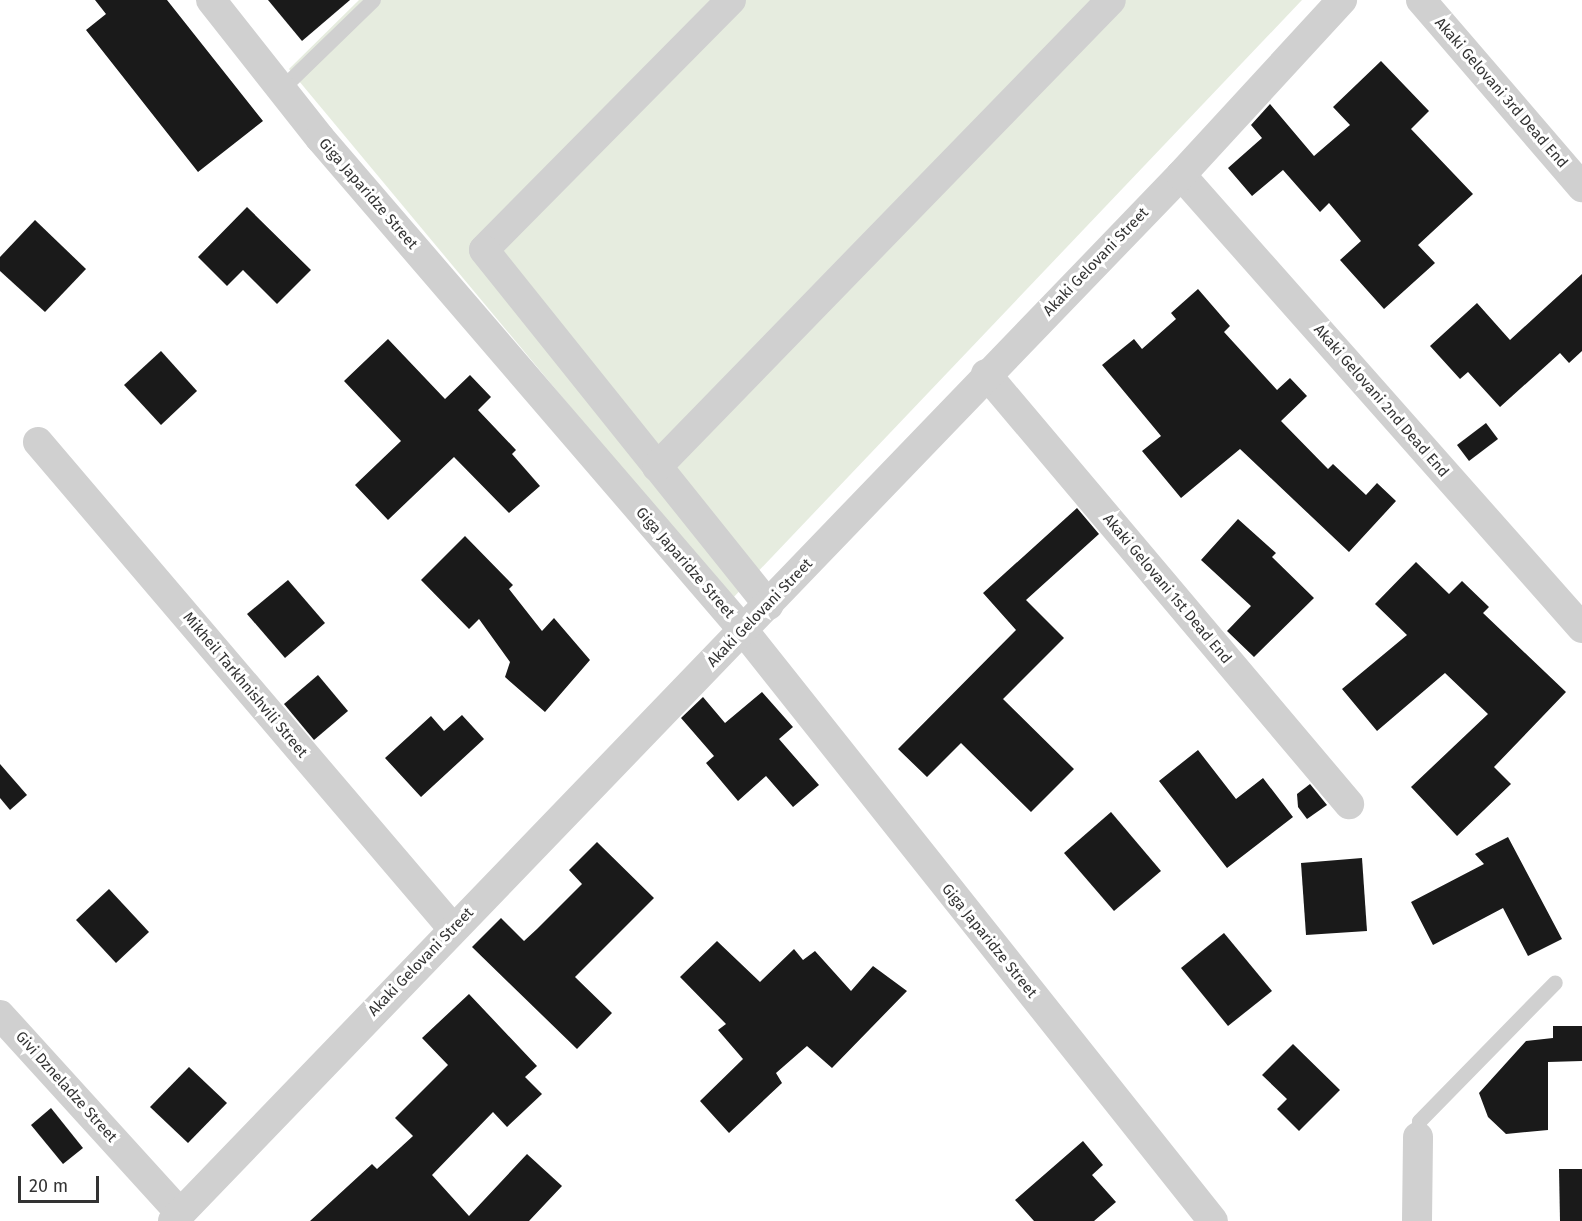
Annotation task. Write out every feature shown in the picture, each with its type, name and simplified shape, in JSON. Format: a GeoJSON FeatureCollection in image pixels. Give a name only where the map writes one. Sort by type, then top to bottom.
{"type":"FeatureCollection","features":[{"type":"Feature","properties":{"kind":"street","name":"Giga Japaridze Street"},"geometry":{"type":"LineString","coordinates":[[211,0],[281,88],[742,630],[1213,1221]]}},
{"type":"Feature","properties":{"kind":"street"},"geometry":{"type":"LineString","coordinates":[[731,0],[484,250],[768,605]]}},
{"type":"Feature","properties":{"kind":"street"},"geometry":{"type":"LineString","coordinates":[[657,467],[1111,0]]}},
{"type":"Feature","properties":{"kind":"street","name":"Akaki Gelovani Street"},"geometry":{"type":"LineString","coordinates":[[176,1217],[768,605],[986,374],[1181,175],[1342,0]]}},
{"type":"Feature","properties":{"kind":"street","name":"Akaki Gelovani 3rd Dead End"},"geometry":{"type":"LineString","coordinates":[[1420,0],[1582,187]]}},
{"type":"Feature","properties":{"kind":"street","name":"Akaki Gelovani 2nd Dead End"},"geometry":{"type":"LineString","coordinates":[[1181,175],[1582,628]]}},
{"type":"Feature","properties":{"kind":"street","name":"Akaki Gelovani 1st Dead End"},"geometry":{"type":"LineString","coordinates":[[986,374],[1349,804]]}},
{"type":"Feature","properties":{"kind":"street","name":"Mikheil Tarkhnishvili Street"},"geometry":{"type":"LineString","coordinates":[[38,442],[453,929]]}},
{"type":"Feature","properties":{"kind":"street","name":"Givi Dzneladze Street"},"geometry":{"type":"LineString","coordinates":[[0,1015],[176,1217]]}},
{"type":"Feature","properties":{"kind":"street"},"geometry":{"type":"LineString","coordinates":[[1417,1221],[1418,1137]]}},
{"type":"Feature","properties":{"kind":"lane"},"geometry":{"type":"LineString","coordinates":[[281,88],[373,0]]}},
{"type":"Feature","properties":{"kind":"lane"},"geometry":{"type":"LineString","coordinates":[[1418,1137],[1419,1120],[1555,982]]}},
{"type":"Feature","properties":{"kind":"shaded area"},"geometry":{"type":"Polygon","coordinates":[[[359,0],[1302,0],[731,600],[289,69],[359,0]]]}},
{"type":"Feature","properties":{"kind":"building"},"geometry":{"type":"Polygon","coordinates":[[[95,0],[167,0],[263,121],[198,172],[86,30],[106,14],[95,0]]]}},
{"type":"Feature","properties":{"kind":"building"},"geometry":{"type":"Polygon","coordinates":[[[268,0],[350,0],[302,41],[268,0]]]}},
{"type":"Feature","properties":{"kind":"building"},"geometry":{"type":"Polygon","coordinates":[[[1381,61],[1429,111],[1411,129],[1473,194],[1418,245],[1435,263],[1384,309],[1340,260],[1361,241],[1329,203],[1320,212],[1283,170],[1252,196],[1228,168],[1262,138],[1251,125],[1270,104],[1314,156],[1350,125],[1333,107],[1381,61]]]}},
{"type":"Feature","properties":{"kind":"building"},"geometry":{"type":"Polygon","coordinates":[[[247,207],[311,270],[277,304],[243,270],[227,286],[198,257],[247,207]]]}},
{"type":"Feature","properties":{"kind":"building"},"geometry":{"type":"Polygon","coordinates":[[[35,220],[86,269],[45,312],[0,271],[0,257],[35,220]]]}},
{"type":"Feature","properties":{"kind":"building"},"geometry":{"type":"Polygon","coordinates":[[[1582,274],[1582,351],[1569,363],[1560,353],[1500,407],[1468,372],[1460,379],[1430,346],[1477,303],[1510,340],[1582,274]]]}},
{"type":"Feature","properties":{"kind":"building"},"geometry":{"type":"Polygon","coordinates":[[[1198,289],[1230,326],[1224,332],[1277,390],[1290,378],[1307,396],[1281,421],[1328,469],[1333,464],[1366,495],[1377,483],[1396,501],[1349,552],[1240,449],[1181,498],[1142,451],[1161,436],[1102,365],[1134,339],[1142,349],[1176,319],[1171,313],[1198,289]]]}},
{"type":"Feature","properties":{"kind":"building"},"geometry":{"type":"Polygon","coordinates":[[[388,339],[445,399],[470,375],[491,397],[478,410],[516,450],[512,454],[540,486],[509,513],[454,457],[388,520],[355,485],[401,441],[344,381],[388,339]]]}},
{"type":"Feature","properties":{"kind":"building"},"geometry":{"type":"Polygon","coordinates":[[[161,351],[197,391],[161,425],[124,385],[161,351]]]}},
{"type":"Feature","properties":{"kind":"building"},"geometry":{"type":"Polygon","coordinates":[[[1486,423],[1498,439],[1469,461],[1457,445],[1486,423]]]}},
{"type":"Feature","properties":{"kind":"building"},"geometry":{"type":"Polygon","coordinates":[[[1077,508],[1099,534],[1026,600],[1064,638],[1003,699],[1074,769],[1031,812],[961,743],[927,777],[898,749],[1016,630],[983,593],[1077,508]]]}},
{"type":"Feature","properties":{"kind":"building"},"geometry":{"type":"Polygon","coordinates":[[[1238,519],[1276,553],[1272,557],[1314,598],[1254,657],[1227,631],[1251,606],[1201,560],[1238,519]]]}},
{"type":"Feature","properties":{"kind":"building"},"geometry":{"type":"Polygon","coordinates":[[[465,536],[513,585],[509,589],[542,631],[554,618],[590,660],[545,712],[505,677],[510,662],[479,619],[469,629],[421,580],[465,536]]]}},
{"type":"Feature","properties":{"kind":"building"},"geometry":{"type":"Polygon","coordinates":[[[1416,562],[1449,594],[1462,581],[1489,607],[1483,613],[1566,692],[1494,767],[1511,784],[1457,836],[1411,787],[1488,714],[1445,673],[1377,731],[1342,689],[1407,635],[1375,604],[1416,562]]]}},
{"type":"Feature","properties":{"kind":"building"},"geometry":{"type":"Polygon","coordinates":[[[288,580],[325,623],[285,658],[247,614],[288,580]]]}},
{"type":"Feature","properties":{"kind":"building"},"geometry":{"type":"Polygon","coordinates":[[[318,675],[348,711],[314,740],[284,704],[318,675]]]}},
{"type":"Feature","properties":{"kind":"building"},"geometry":{"type":"Polygon","coordinates":[[[762,692],[793,727],[779,739],[819,785],[793,807],[766,776],[738,801],[706,763],[714,756],[681,718],[703,697],[725,723],[762,692]]]}},
{"type":"Feature","properties":{"kind":"building"},"geometry":{"type":"Polygon","coordinates":[[[462,715],[484,739],[421,797],[385,758],[431,716],[444,731],[462,715]]]}},
{"type":"Feature","properties":{"kind":"building"},"geometry":{"type":"Polygon","coordinates":[[[1198,750],[1236,799],[1263,778],[1293,817],[1227,868],[1159,781],[1198,750]]]}},
{"type":"Feature","properties":{"kind":"building"},"geometry":{"type":"Polygon","coordinates":[[[0,764],[27,795],[10,810],[0,798],[0,764]]]}},
{"type":"Feature","properties":{"kind":"building"},"geometry":{"type":"Polygon","coordinates":[[[1310,784],[1327,805],[1307,819],[1298,807],[1297,794],[1310,784]]]}},
{"type":"Feature","properties":{"kind":"building"},"geometry":{"type":"Polygon","coordinates":[[[1111,812],[1161,871],[1114,911],[1064,853],[1111,812]]]}},
{"type":"Feature","properties":{"kind":"building"},"geometry":{"type":"Polygon","coordinates":[[[1508,837],[1562,939],[1528,956],[1503,908],[1433,945],[1411,902],[1484,864],[1475,854],[1508,837]]]}},
{"type":"Feature","properties":{"kind":"building"},"geometry":{"type":"Polygon","coordinates":[[[597,842],[654,898],[575,977],[612,1013],[577,1049],[472,947],[501,918],[524,941],[582,884],[569,870],[597,842]]]}},
{"type":"Feature","properties":{"kind":"building"},"geometry":{"type":"Polygon","coordinates":[[[1362,858],[1367,931],[1306,935],[1301,863],[1362,858]]]}},
{"type":"Feature","properties":{"kind":"building"},"geometry":{"type":"Polygon","coordinates":[[[109,889],[149,932],[116,963],[76,920],[109,889]]]}},
{"type":"Feature","properties":{"kind":"building"},"geometry":{"type":"Polygon","coordinates":[[[1224,933],[1272,991],[1228,1026],[1181,968],[1224,933]]]}},
{"type":"Feature","properties":{"kind":"building"},"geometry":{"type":"Polygon","coordinates":[[[717,941],[760,982],[794,949],[803,960],[815,951],[851,991],[873,966],[907,991],[832,1068],[807,1046],[776,1073],[782,1083],[729,1133],[700,1101],[743,1059],[718,1030],[726,1024],[680,977],[717,941]]]}},
{"type":"Feature","properties":{"kind":"building"},"geometry":{"type":"Polygon","coordinates":[[[469,994],[537,1066],[525,1077],[542,1094],[507,1127],[493,1112],[432,1175],[469,1216],[527,1154],[562,1186],[529,1221],[310,1221],[372,1164],[377,1169],[413,1136],[395,1118],[448,1065],[422,1038],[469,994]]]}},
{"type":"Feature","properties":{"kind":"building"},"geometry":{"type":"Polygon","coordinates":[[[1553,1026],[1582,1026],[1582,1061],[1548,1062],[1548,1130],[1506,1134],[1488,1117],[1479,1093],[1526,1041],[1553,1038],[1553,1026]]]}},
{"type":"Feature","properties":{"kind":"building"},"geometry":{"type":"Polygon","coordinates":[[[1293,1044],[1340,1090],[1299,1131],[1277,1109],[1287,1099],[1262,1075],[1293,1044]]]}},
{"type":"Feature","properties":{"kind":"building"},"geometry":{"type":"Polygon","coordinates":[[[189,1067],[227,1103],[188,1143],[150,1107],[189,1067]]]}},
{"type":"Feature","properties":{"kind":"building"},"geometry":{"type":"Polygon","coordinates":[[[51,1108],[83,1148],[63,1164],[31,1125],[51,1108]]]}},
{"type":"Feature","properties":{"kind":"building"},"geometry":{"type":"Polygon","coordinates":[[[1083,1141],[1103,1165],[1092,1175],[1116,1202],[1094,1221],[1034,1221],[1015,1200],[1083,1141]]]}},
{"type":"Feature","properties":{"kind":"building"},"geometry":{"type":"Polygon","coordinates":[[[1559,1169],[1582,1169],[1582,1221],[1560,1221],[1559,1169]]]}}]}
